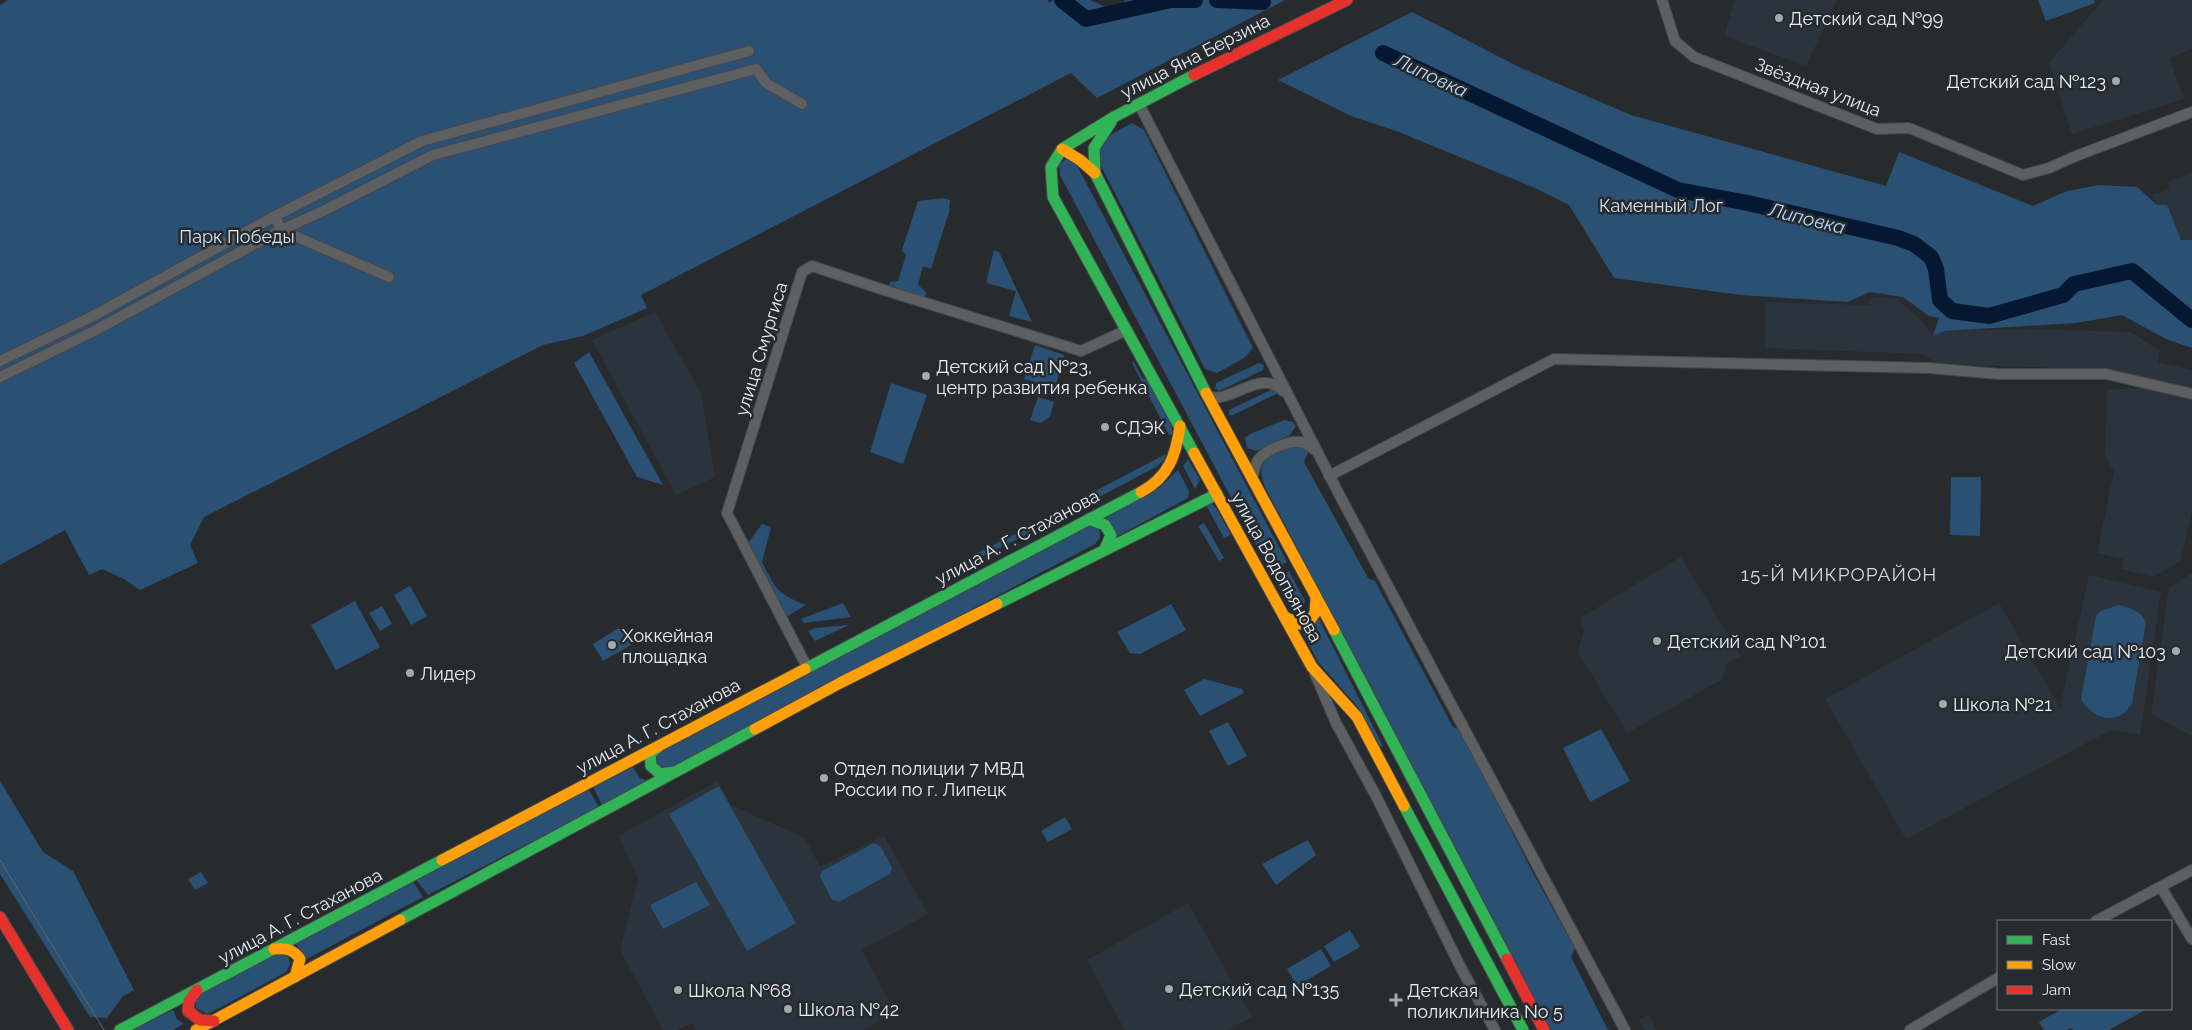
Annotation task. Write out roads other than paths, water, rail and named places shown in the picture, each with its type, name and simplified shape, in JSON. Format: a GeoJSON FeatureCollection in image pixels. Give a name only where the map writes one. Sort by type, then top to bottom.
{"type":"FeatureCollection","features":[{"type":"Feature","properties":{"kind":"main road","name":"улица Яна Берзина"},"geometry":{"type":"LineString","coordinates":[[1062,149],[1114,117],[1347,0]]}},
{"type":"Feature","properties":{"kind":"main road","name":"улица Водопьянова"},"geometry":{"type":"LineString","coordinates":[[1095,173],[1094,148],[1114,117]]}},
{"type":"Feature","properties":{"kind":"main road","name":"улица Водопьянова"},"geometry":{"type":"LineString","coordinates":[[1522,1030],[1357,717],[1312,667],[1053,197],[1051,167],[1062,149],[1080,160],[1095,173],[1207,396],[1316,596],[1544,1030]]}},
{"type":"Feature","properties":{"kind":"main road","name":"улица А. Г. Стаханова"},"geometry":{"type":"LineString","coordinates":[[120,1030],[1153,486],[1170,470],[1180,426]]}},
{"type":"Feature","properties":{"kind":"main road"},"geometry":{"type":"LineString","coordinates":[[196,1030],[840,683],[1217,494]]}},
{"type":"Feature","properties":{"kind":"main road"},"geometry":{"type":"LineString","coordinates":[[1088,519],[1105,525],[1110,535],[1105,549]]}},
{"type":"Feature","properties":{"kind":"main road"},"geometry":{"type":"LineString","coordinates":[[1285,617],[1292,622],[1306,624],[1313,620],[1316,613],[1316,596]]}},
{"type":"Feature","properties":{"kind":"main road"},"geometry":{"type":"LineString","coordinates":[[663,744],[650,754],[651,766],[660,774],[676,771]]}},
{"type":"Feature","properties":{"kind":"main road"},"geometry":{"type":"LineString","coordinates":[[0,917],[68,1030]]}},
{"type":"Feature","properties":{"kind":"main road"},"geometry":{"type":"LineString","coordinates":[[274,948],[287,948],[295,951],[300,959],[295,977]]}},
{"type":"Feature","properties":{"kind":"main road"},"geometry":{"type":"LineString","coordinates":[[198,990],[189,1001],[188,1011],[196,1019],[214,1021]]}},
{"type":"Feature","properties":{"kind":"street","name":"Звёздная улица"},"geometry":{"type":"LineString","coordinates":[[1662,0],[1675,41],[1694,57],[1877,129],[1909,128],[2023,175],[2048,168],[2192,112]]}},
{"type":"Feature","properties":{"kind":"street"},"geometry":{"type":"LineString","coordinates":[[0,361],[93,316],[275,216],[422,141],[749,51]]}},
{"type":"Feature","properties":{"kind":"street"},"geometry":{"type":"LineString","coordinates":[[0,377],[94,331],[281,230],[321,212],[433,155],[756,69],[766,83],[802,104]]}},
{"type":"Feature","properties":{"kind":"street"},"geometry":{"type":"LineString","coordinates":[[1139,104],[1288,398],[1625,1030]]}},
{"type":"Feature","properties":{"kind":"street"},"geometry":{"type":"LineString","coordinates":[[275,216],[281,230],[389,277]]}},
{"type":"Feature","properties":{"kind":"street","name":"улица Смургиса"},"geometry":{"type":"LineString","coordinates":[[807,668],[726,513],[802,272],[812,266],[1081,351],[1127,330]]}},
{"type":"Feature","properties":{"kind":"street"},"geometry":{"type":"LineString","coordinates":[[1329,476],[1554,360],[1929,368],[1999,374],[2106,374],[2192,394]]}},
{"type":"Feature","properties":{"kind":"street"},"geometry":{"type":"LineString","coordinates":[[1207,396],[1212,398],[1234,393],[1262,382],[1274,384],[1288,398]]}},
{"type":"Feature","properties":{"kind":"street"},"geometry":{"type":"LineString","coordinates":[[1252,479],[1257,461],[1267,452],[1279,447],[1301,442],[1317,452]]}},
{"type":"Feature","properties":{"kind":"street"},"geometry":{"type":"LineString","coordinates":[[1312,667],[1336,723],[1377,798],[1462,970],[1494,1030]]}},
{"type":"Feature","properties":{"kind":"street"},"geometry":{"type":"LineString","coordinates":[[2098,920],[2192,870]]}},
{"type":"Feature","properties":{"kind":"street"},"geometry":{"type":"LineString","coordinates":[[2161,887],[2192,939]]}},
{"type":"Feature","properties":{"kind":"street"},"geometry":{"type":"LineString","coordinates":[[1910,1030],[1997,979]]}},
{"type":"Feature","properties":{"kind":"waterway","name":"Липовка"},"geometry":{"type":"LineString","coordinates":[[1062,0],[1086,19],[1171,0],[1195,0]]}},
{"type":"Feature","properties":{"kind":"waterway","name":"Липовка"},"geometry":{"type":"LineString","coordinates":[[1217,0],[1263,2]]}},
{"type":"Feature","properties":{"kind":"waterway","name":"Липовка"},"geometry":{"type":"LineString","coordinates":[[1383,53],[1678,190],[1748,203],[1898,238],[1914,244],[1931,257],[1936,269],[1940,300],[1952,311],[1989,316],[2063,295],[2074,284],[2132,271],[2192,320]]}},
{"type":"Feature","properties":{"kind":"tram line"},"geometry":{"type":"LineString","coordinates":[[0,860],[104,1030]]}},
{"type":"Feature","properties":{"kind":"place","name":"Детский сад №99"},"geometry":{"type":"Point","coordinates":[1779,18]}},
{"type":"Feature","properties":{"kind":"place","name":"Детский сад №123"},"geometry":{"type":"Point","coordinates":[2116,81]}},
{"type":"Feature","properties":{"kind":"place","name":"Детский сад №23, центр развития ребенка"},"geometry":{"type":"Point","coordinates":[926,376]}},
{"type":"Feature","properties":{"kind":"place","name":"СДЭК"},"geometry":{"type":"Point","coordinates":[1105,427]}},
{"type":"Feature","properties":{"kind":"place","name":"Детский сад №101"},"geometry":{"type":"Point","coordinates":[1657,641]}},
{"type":"Feature","properties":{"kind":"place","name":"Хоккейная площадка"},"geometry":{"type":"Point","coordinates":[612,645]}},
{"type":"Feature","properties":{"kind":"place","name":"Детский сад №103"},"geometry":{"type":"Point","coordinates":[2176,651]}},
{"type":"Feature","properties":{"kind":"place","name":"Лидер"},"geometry":{"type":"Point","coordinates":[410,673]}},
{"type":"Feature","properties":{"kind":"place","name":"Школа №21"},"geometry":{"type":"Point","coordinates":[1943,704]}},
{"type":"Feature","properties":{"kind":"place","name":"Отдел полиции 7 МВД России по г. Липецк"},"geometry":{"type":"Point","coordinates":[824,778]}},
{"type":"Feature","properties":{"kind":"place","name":"Детский сад №135"},"geometry":{"type":"Point","coordinates":[1169,989]}},
{"type":"Feature","properties":{"kind":"place","name":"Школа №68"},"geometry":{"type":"Point","coordinates":[678,990]}},
{"type":"Feature","properties":{"kind":"place","name":"Детская поликлиника No 5"},"geometry":{"type":"Point","coordinates":[1396,1000]}},
{"type":"Feature","properties":{"kind":"place","name":"Школа №42"},"geometry":{"type":"Point","coordinates":[788,1009]}},
{"type":"Feature","properties":{"kind":"district","name":"15-Й МИКРОРАЙОН"},"geometry":{"type":"Point","coordinates":[1839,574]}},
{"type":"Feature","properties":{"kind":"park label","name":"Каменный Лог"},"geometry":{"type":"Point","coordinates":[1661,205]}},
{"type":"Feature","properties":{"kind":"park label","name":"Парк Победы"},"geometry":{"type":"Point","coordinates":[237,236]}}]}
